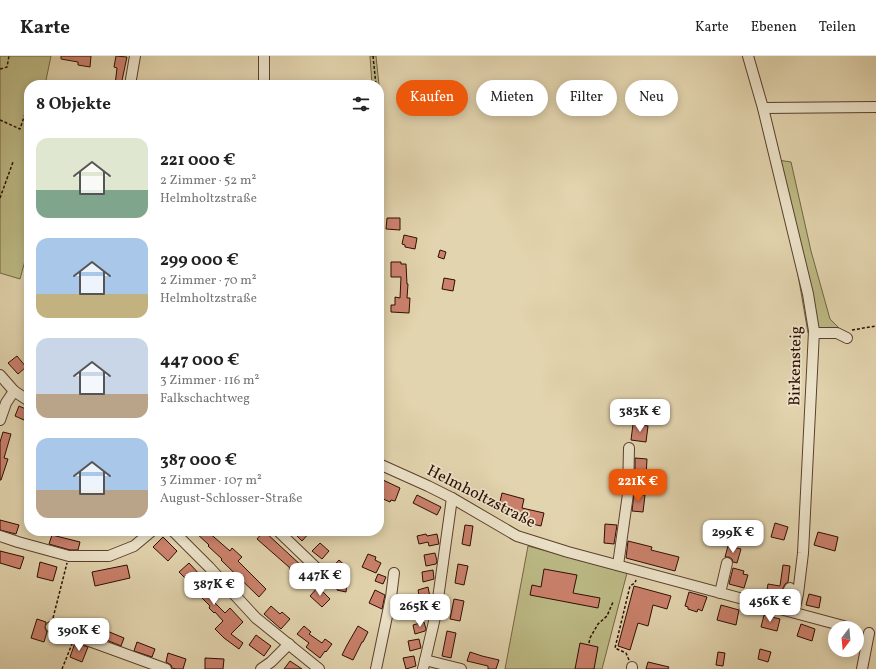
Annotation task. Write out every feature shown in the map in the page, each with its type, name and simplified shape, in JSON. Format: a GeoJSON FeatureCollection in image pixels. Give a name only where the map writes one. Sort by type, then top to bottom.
{"type":"FeatureCollection","features":[{"type":"Feature","properties":{"kind":"street"},"geometry":{"type":"LineString","coordinates":[[131,80],[135,56]]}},
{"type":"Feature","properties":{"kind":"street"},"geometry":{"type":"LineString","coordinates":[[264,56],[264,80]]}},
{"type":"Feature","properties":{"kind":"street","name":"Birkensteig"},"geometry":{"type":"LineString","coordinates":[[748,56],[763,108],[808,294],[814,333],[803,553],[798,594],[794,612]]}},
{"type":"Feature","properties":{"kind":"street"},"geometry":{"type":"LineString","coordinates":[[763,108],[876,107]]}},
{"type":"Feature","properties":{"kind":"street"},"geometry":{"type":"LineString","coordinates":[[814,333],[850,334]]}},
{"type":"Feature","properties":{"kind":"street"},"geometry":{"type":"LineString","coordinates":[[0,375],[14,391],[24,398]]}},
{"type":"Feature","properties":{"kind":"street"},"geometry":{"type":"LineString","coordinates":[[0,420],[6,403],[14,391]]}},
{"type":"Feature","properties":{"kind":"street"},"geometry":{"type":"LineString","coordinates":[[618,565],[628,494],[629,448]]}},
{"type":"Feature","properties":{"kind":"street","name":"Helmholtzstraße"},"geometry":{"type":"LineString","coordinates":[[384,466],[452,498],[517,536],[568,552],[828,622]]}},
{"type":"Feature","properties":{"kind":"street"},"geometry":{"type":"LineString","coordinates":[[452,498],[436,613],[424,664],[461,669]]}},
{"type":"Feature","properties":{"kind":"street"},"geometry":{"type":"LineString","coordinates":[[0,536],[69,556],[110,556],[134,546],[146,536]]}},
{"type":"Feature","properties":{"kind":"street"},"geometry":{"type":"LineString","coordinates":[[178,536],[210,567],[256,618],[319,669]]}},
{"type":"Feature","properties":{"kind":"street"},"geometry":{"type":"LineString","coordinates":[[283,536],[329,580]]}},
{"type":"Feature","properties":{"kind":"street"},"geometry":{"type":"LineString","coordinates":[[720,593],[727,563]]}},
{"type":"Feature","properties":{"kind":"street"},"geometry":{"type":"LineString","coordinates":[[376,669],[391,597],[394,573]]}},
{"type":"Feature","properties":{"kind":"street"},"geometry":{"type":"LineString","coordinates":[[777,608],[780,597],[786,595],[790,588]]}},
{"type":"Feature","properties":{"kind":"street"},"geometry":{"type":"LineString","coordinates":[[50,627],[166,669]]}},
{"type":"Feature","properties":{"kind":"street"},"geometry":{"type":"LineString","coordinates":[[862,669],[873,634]]}},
{"type":"Feature","properties":{"kind":"street"},"geometry":{"type":"LineString","coordinates":[[261,669],[271,662],[289,644]]}},
{"type":"Feature","properties":{"kind":"path"},"geometry":{"type":"LineString","coordinates":[[0,69],[7,67],[9,56]]}},
{"type":"Feature","properties":{"kind":"path"},"geometry":{"type":"LineString","coordinates":[[373,56],[375,80]]}},
{"type":"Feature","properties":{"kind":"path"},"geometry":{"type":"LineString","coordinates":[[0,120],[20,129],[24,117]]}},
{"type":"Feature","properties":{"kind":"path"},"geometry":{"type":"LineString","coordinates":[[0,198],[13,162]]}},
{"type":"Feature","properties":{"kind":"path"},"geometry":{"type":"LineString","coordinates":[[850,334],[876,326]]}},
{"type":"Feature","properties":{"kind":"path"},"geometry":{"type":"LineString","coordinates":[[50,627],[69,556]]}},
{"type":"Feature","properties":{"kind":"path"},"geometry":{"type":"LineString","coordinates":[[632,668],[626,654],[615,648],[630,586],[635,583],[638,570]]}},
{"type":"Feature","properties":{"kind":"path"},"geometry":{"type":"LineString","coordinates":[[589,643],[590,638],[598,624],[607,616],[613,602]]}},
{"type":"Feature","properties":{"kind":"path"},"geometry":{"type":"LineString","coordinates":[[62,669],[74,636]]}},
{"type":"Feature","properties":{"kind":"shaded area"},"geometry":{"type":"Polygon","coordinates":[[[0,56],[51,56],[46,80],[24,80],[24,264],[20,279],[0,273],[0,56]]]}},
{"type":"Feature","properties":{"kind":"shaded area"},"geometry":{"type":"Polygon","coordinates":[[[370,56],[376,56],[378,80],[372,80],[370,56]]]}},
{"type":"Feature","properties":{"kind":"shaded area"},"geometry":{"type":"Polygon","coordinates":[[[771,159],[791,162],[811,251],[830,319],[839,328],[808,333],[791,234],[771,159]]]}},
{"type":"Feature","properties":{"kind":"shaded area"},"geometry":{"type":"Polygon","coordinates":[[[528,546],[627,573],[602,669],[505,669],[528,546]]]}},
{"type":"Feature","properties":{"kind":"building"},"geometry":{"type":"Polygon","coordinates":[[[61,56],[91,56],[90,67],[78,65],[78,62],[61,59],[61,56]]]}},
{"type":"Feature","properties":{"kind":"building"},"geometry":{"type":"Polygon","coordinates":[[[116,56],[127,57],[122,80],[116,80],[117,68],[114,67],[116,56]]]}},
{"type":"Feature","properties":{"kind":"building"},"geometry":{"type":"Polygon","coordinates":[[[387,218],[400,218],[400,230],[386,229],[387,218]]]}},
{"type":"Feature","properties":{"kind":"building"},"geometry":{"type":"Polygon","coordinates":[[[404,235],[417,238],[415,249],[405,247],[405,245],[402,244],[404,235]]]}},
{"type":"Feature","properties":{"kind":"building"},"geometry":{"type":"Polygon","coordinates":[[[440,250],[446,252],[444,259],[438,257],[440,250]]]}},
{"type":"Feature","properties":{"kind":"building"},"geometry":{"type":"Polygon","coordinates":[[[391,262],[401,262],[401,264],[406,264],[408,284],[407,298],[410,298],[409,313],[391,312],[391,305],[395,305],[395,297],[400,298],[401,277],[391,277],[391,262]]]}},
{"type":"Feature","properties":{"kind":"building"},"geometry":{"type":"Polygon","coordinates":[[[444,278],[455,280],[453,291],[442,289],[444,278]]]}},
{"type":"Feature","properties":{"kind":"building"},"geometry":{"type":"Polygon","coordinates":[[[17,356],[24,365],[24,369],[18,374],[8,363],[17,356]]]}},
{"type":"Feature","properties":{"kind":"building"},"geometry":{"type":"Polygon","coordinates":[[[19,406],[24,408],[24,420],[15,416],[19,406]]]}},
{"type":"Feature","properties":{"kind":"building"},"geometry":{"type":"Polygon","coordinates":[[[633,424],[648,426],[646,442],[631,440],[633,424]]]}},
{"type":"Feature","properties":{"kind":"building"},"geometry":{"type":"Polygon","coordinates":[[[3,432],[11,434],[4,458],[8,459],[0,480],[0,442],[3,432]]]}},
{"type":"Feature","properties":{"kind":"building"},"geometry":{"type":"Polygon","coordinates":[[[635,458],[647,459],[646,477],[635,477],[635,458]]]}},
{"type":"Feature","properties":{"kind":"building"},"geometry":{"type":"Polygon","coordinates":[[[384,480],[400,488],[395,501],[391,500],[390,502],[384,499],[384,480]]]}},
{"type":"Feature","properties":{"kind":"building"},"geometry":{"type":"Polygon","coordinates":[[[502,493],[524,499],[522,508],[544,513],[541,526],[528,523],[529,521],[523,520],[524,514],[503,510],[503,507],[499,506],[502,493]]]}},
{"type":"Feature","properties":{"kind":"building"},"geometry":{"type":"Polygon","coordinates":[[[634,494],[645,495],[643,512],[632,511],[634,494]]]}},
{"type":"Feature","properties":{"kind":"building"},"geometry":{"type":"Polygon","coordinates":[[[417,495],[441,507],[437,515],[413,503],[417,495]]]}},
{"type":"Feature","properties":{"kind":"building"},"geometry":{"type":"Polygon","coordinates":[[[0,520],[19,525],[16,534],[0,530],[0,520]]]}},
{"type":"Feature","properties":{"kind":"building"},"geometry":{"type":"Polygon","coordinates":[[[775,523],[788,527],[784,540],[771,537],[775,523]]]}},
{"type":"Feature","properties":{"kind":"building"},"geometry":{"type":"Polygon","coordinates":[[[605,524],[617,525],[614,544],[604,543],[605,524]]]}},
{"type":"Feature","properties":{"kind":"building"},"geometry":{"type":"Polygon","coordinates":[[[465,525],[473,526],[470,546],[462,544],[465,525]]]}},
{"type":"Feature","properties":{"kind":"building"},"geometry":{"type":"Polygon","coordinates":[[[818,532],[838,537],[835,551],[814,545],[818,532]]]}},
{"type":"Feature","properties":{"kind":"building"},"geometry":{"type":"Polygon","coordinates":[[[426,534],[427,536],[437,534],[439,544],[429,546],[428,542],[419,544],[417,536],[426,534]]]}},
{"type":"Feature","properties":{"kind":"building"},"geometry":{"type":"Polygon","coordinates":[[[52,536],[80,542],[78,550],[70,550],[49,544],[52,536]]]}},
{"type":"Feature","properties":{"kind":"building"},"geometry":{"type":"Polygon","coordinates":[[[199,536],[213,536],[230,551],[232,548],[242,557],[238,561],[266,589],[259,597],[221,560],[222,559],[208,546],[209,545],[199,536]]]}},
{"type":"Feature","properties":{"kind":"building"},"geometry":{"type":"Polygon","coordinates":[[[260,536],[269,536],[304,568],[297,576],[257,539],[260,536]]]}},
{"type":"Feature","properties":{"kind":"building"},"geometry":{"type":"Polygon","coordinates":[[[297,536],[306,536],[302,541],[297,536]]]}},
{"type":"Feature","properties":{"kind":"building"},"geometry":{"type":"Polygon","coordinates":[[[163,537],[177,551],[168,561],[153,547],[163,537]]]}},
{"type":"Feature","properties":{"kind":"building"},"geometry":{"type":"Polygon","coordinates":[[[628,541],[652,547],[651,550],[679,557],[675,571],[626,558],[628,541]]]}},
{"type":"Feature","properties":{"kind":"building"},"geometry":{"type":"Polygon","coordinates":[[[320,543],[329,551],[322,559],[312,551],[320,543]]]}},
{"type":"Feature","properties":{"kind":"building"},"geometry":{"type":"Polygon","coordinates":[[[728,546],[741,549],[737,563],[733,562],[729,557],[725,557],[728,546]]]}},
{"type":"Feature","properties":{"kind":"building"},"geometry":{"type":"Polygon","coordinates":[[[0,551],[24,557],[20,569],[0,563],[0,551]]]}},
{"type":"Feature","properties":{"kind":"building"},"geometry":{"type":"Polygon","coordinates":[[[435,553],[437,561],[436,564],[426,566],[424,555],[435,553]]]}},
{"type":"Feature","properties":{"kind":"building"},"geometry":{"type":"Polygon","coordinates":[[[368,554],[376,557],[375,560],[381,563],[376,573],[362,567],[368,554]]]}},
{"type":"Feature","properties":{"kind":"building"},"geometry":{"type":"Polygon","coordinates":[[[339,560],[350,570],[340,581],[347,582],[346,592],[337,590],[339,576],[331,569],[339,560]]]}},
{"type":"Feature","properties":{"kind":"building"},"geometry":{"type":"Polygon","coordinates":[[[40,562],[57,567],[53,581],[37,577],[40,562]]]}},
{"type":"Feature","properties":{"kind":"building"},"geometry":{"type":"Polygon","coordinates":[[[189,563],[219,597],[214,602],[225,613],[230,608],[243,622],[231,634],[243,643],[239,649],[215,629],[223,621],[209,608],[210,606],[196,592],[198,591],[179,572],[189,563]]]}},
{"type":"Feature","properties":{"kind":"building"},"geometry":{"type":"Polygon","coordinates":[[[458,564],[468,566],[464,585],[455,583],[458,564]]]}},
{"type":"Feature","properties":{"kind":"building"},"geometry":{"type":"Polygon","coordinates":[[[127,565],[130,578],[95,586],[92,572],[127,565]]]}},
{"type":"Feature","properties":{"kind":"building"},"geometry":{"type":"Polygon","coordinates":[[[783,565],[790,566],[788,582],[782,590],[777,592],[767,590],[768,584],[780,586],[783,565]]]}},
{"type":"Feature","properties":{"kind":"building"},"geometry":{"type":"Polygon","coordinates":[[[733,568],[744,571],[743,574],[748,575],[744,588],[729,584],[733,568]]]}},
{"type":"Feature","properties":{"kind":"building"},"geometry":{"type":"Polygon","coordinates":[[[544,569],[577,575],[573,593],[600,598],[598,608],[530,595],[532,585],[541,587],[544,569]]]}},
{"type":"Feature","properties":{"kind":"building"},"geometry":{"type":"Polygon","coordinates":[[[433,570],[434,579],[423,582],[422,572],[433,570]]]}},
{"type":"Feature","properties":{"kind":"building"},"geometry":{"type":"Polygon","coordinates":[[[378,574],[386,577],[383,584],[375,581],[378,574]]]}},
{"type":"Feature","properties":{"kind":"building"},"geometry":{"type":"Polygon","coordinates":[[[634,586],[671,596],[667,609],[653,605],[648,626],[638,623],[630,650],[618,646],[634,586]]]}},
{"type":"Feature","properties":{"kind":"building"},"geometry":{"type":"Polygon","coordinates":[[[318,587],[330,599],[322,607],[310,596],[318,587]]]}},
{"type":"Feature","properties":{"kind":"building"},"geometry":{"type":"Polygon","coordinates":[[[428,587],[430,597],[420,600],[418,590],[428,587]]]}},
{"type":"Feature","properties":{"kind":"building"},"geometry":{"type":"Polygon","coordinates":[[[375,590],[385,595],[382,609],[369,603],[375,590]]]}},
{"type":"Feature","properties":{"kind":"building"},"geometry":{"type":"Polygon","coordinates":[[[689,592],[707,597],[702,611],[698,609],[697,612],[688,609],[688,607],[685,606],[689,592]]]}},
{"type":"Feature","properties":{"kind":"building"},"geometry":{"type":"Polygon","coordinates":[[[809,594],[821,597],[819,608],[806,605],[809,594]]]}},
{"type":"Feature","properties":{"kind":"building"},"geometry":{"type":"Polygon","coordinates":[[[454,599],[464,601],[460,621],[450,619],[454,599]]]}},
{"type":"Feature","properties":{"kind":"building"},"geometry":{"type":"Polygon","coordinates":[[[426,604],[429,615],[418,618],[416,607],[426,604]]]}},
{"type":"Feature","properties":{"kind":"building"},"geometry":{"type":"Polygon","coordinates":[[[721,605],[739,610],[736,625],[717,620],[721,605]]]}},
{"type":"Feature","properties":{"kind":"building"},"geometry":{"type":"Polygon","coordinates":[[[271,606],[280,614],[282,612],[290,619],[281,629],[264,614],[271,606]]]}},
{"type":"Feature","properties":{"kind":"building"},"geometry":{"type":"Polygon","coordinates":[[[764,615],[780,619],[777,631],[761,627],[764,615]]]}},
{"type":"Feature","properties":{"kind":"building"},"geometry":{"type":"Polygon","coordinates":[[[37,619],[46,622],[45,628],[47,632],[44,642],[31,638],[37,619]]]}},
{"type":"Feature","properties":{"kind":"building"},"geometry":{"type":"Polygon","coordinates":[[[424,622],[426,629],[425,631],[415,634],[413,625],[424,622]]]}},
{"type":"Feature","properties":{"kind":"building"},"geometry":{"type":"Polygon","coordinates":[[[801,624],[815,629],[812,641],[797,636],[801,624]]]}},
{"type":"Feature","properties":{"kind":"building"},"geometry":{"type":"Polygon","coordinates":[[[304,626],[311,632],[309,634],[322,643],[325,639],[332,644],[320,658],[306,647],[309,643],[297,634],[304,626]]]}},
{"type":"Feature","properties":{"kind":"building"},"geometry":{"type":"Polygon","coordinates":[[[358,626],[368,632],[353,660],[342,655],[358,626]]]}},
{"type":"Feature","properties":{"kind":"building"},"geometry":{"type":"Polygon","coordinates":[[[107,631],[124,638],[121,646],[104,639],[107,631]]]}},
{"type":"Feature","properties":{"kind":"building"},"geometry":{"type":"Polygon","coordinates":[[[447,631],[456,633],[451,658],[442,656],[447,631]]]}},
{"type":"Feature","properties":{"kind":"building"},"geometry":{"type":"Polygon","coordinates":[[[256,635],[271,646],[264,656],[249,645],[256,635]]]}},
{"type":"Feature","properties":{"kind":"building"},"geometry":{"type":"Polygon","coordinates":[[[419,639],[421,648],[410,651],[408,641],[419,639]]]}},
{"type":"Feature","properties":{"kind":"building"},"geometry":{"type":"Polygon","coordinates":[[[137,642],[155,649],[152,657],[134,651],[137,642]]]}},
{"type":"Feature","properties":{"kind":"building"},"geometry":{"type":"Polygon","coordinates":[[[75,643],[88,647],[82,662],[70,657],[75,643]]]}},
{"type":"Feature","properties":{"kind":"building"},"geometry":{"type":"Polygon","coordinates":[[[580,643],[598,647],[594,669],[575,669],[580,643]]]}},
{"type":"Feature","properties":{"kind":"building"},"geometry":{"type":"Polygon","coordinates":[[[760,649],[771,652],[768,662],[758,659],[760,649]]]}},
{"type":"Feature","properties":{"kind":"building"},"geometry":{"type":"Polygon","coordinates":[[[470,652],[499,660],[496,669],[488,669],[488,666],[467,661],[470,652]]]}},
{"type":"Feature","properties":{"kind":"building"},"geometry":{"type":"Polygon","coordinates":[[[718,652],[725,653],[723,666],[716,665],[718,652]]]}},
{"type":"Feature","properties":{"kind":"building"},"geometry":{"type":"Polygon","coordinates":[[[168,653],[186,659],[183,669],[172,668],[171,665],[166,662],[168,653]]]}},
{"type":"Feature","properties":{"kind":"building"},"geometry":{"type":"Polygon","coordinates":[[[414,656],[416,666],[406,669],[403,658],[414,656]]]}},
{"type":"Feature","properties":{"kind":"building"},"geometry":{"type":"Polygon","coordinates":[[[205,658],[224,659],[223,669],[205,669],[205,658]]]}},
{"type":"Feature","properties":{"kind":"building"},"geometry":{"type":"Polygon","coordinates":[[[290,661],[302,669],[284,669],[290,661]]]}},
{"type":"Feature","properties":{"kind":"building"},"geometry":{"type":"Polygon","coordinates":[[[648,662],[669,667],[668,669],[646,669],[648,662]]]}}]}
